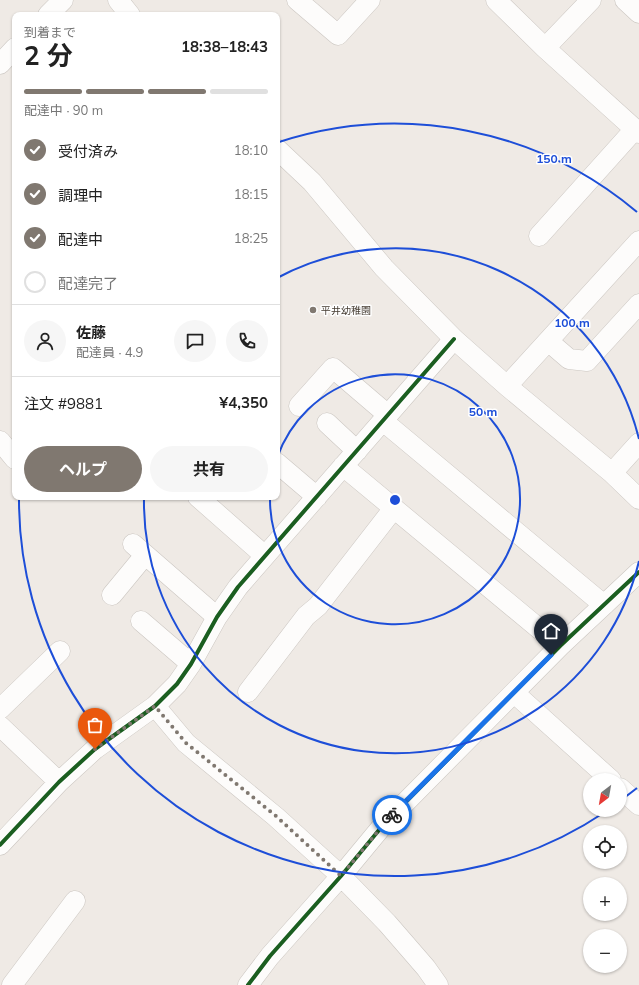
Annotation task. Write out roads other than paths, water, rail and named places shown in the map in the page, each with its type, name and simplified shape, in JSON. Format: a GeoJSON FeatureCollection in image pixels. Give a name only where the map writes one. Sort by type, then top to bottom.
{"type":"FeatureCollection","features":[{"type":"Feature","properties":{"kind":"street"},"geometry":{"type":"LineString","coordinates":[[51,12],[63,0]]}},
{"type":"Feature","properties":{"kind":"street"},"geometry":{"type":"LineString","coordinates":[[118,0],[128,12]]}},
{"type":"Feature","properties":{"kind":"street"},"geometry":{"type":"LineString","coordinates":[[297,0],[338,35],[370,0]]}},
{"type":"Feature","properties":{"kind":"street"},"geometry":{"type":"LineString","coordinates":[[496,0],[545,48],[637,131],[539,236]]}},
{"type":"Feature","properties":{"kind":"street"},"geometry":{"type":"LineString","coordinates":[[545,48],[591,0]]}},
{"type":"Feature","properties":{"kind":"street"},"geometry":{"type":"LineString","coordinates":[[626,0],[639,12]]}},
{"type":"Feature","properties":{"kind":"street"},"geometry":{"type":"LineString","coordinates":[[0,64],[12,51]]}},
{"type":"Feature","properties":{"kind":"street"},"geometry":{"type":"LineString","coordinates":[[280,152],[312,182],[384,268],[454,339],[612,473],[639,499]]}},
{"type":"Feature","properties":{"kind":"street"},"geometry":{"type":"LineString","coordinates":[[508,386],[639,241]]}},
{"type":"Feature","properties":{"kind":"street"},"geometry":{"type":"LineString","coordinates":[[548,341],[569,359],[587,361],[639,304]]}},
{"type":"Feature","properties":{"kind":"street"},"geometry":{"type":"LineString","coordinates":[[0,845],[59,782],[95,749],[155,706],[177,684],[191,664],[217,618],[238,587],[454,339]]}},
{"type":"Feature","properties":{"kind":"street"},"geometry":{"type":"LineString","coordinates":[[299,406],[333,368],[385,418],[604,605]]}},
{"type":"Feature","properties":{"kind":"street"},"geometry":{"type":"LineString","coordinates":[[327,423],[357,451]]}},
{"type":"Feature","properties":{"kind":"street"},"geometry":{"type":"LineString","coordinates":[[0,441],[12,455]]}},
{"type":"Feature","properties":{"kind":"street"},"geometry":{"type":"LineString","coordinates":[[612,473],[639,443]]}},
{"type":"Feature","properties":{"kind":"street"},"geometry":{"type":"LineString","coordinates":[[280,466],[317,497]]}},
{"type":"Feature","properties":{"kind":"street"},"geometry":{"type":"LineString","coordinates":[[343,466],[560,646]]}},
{"type":"Feature","properties":{"kind":"street"},"geometry":{"type":"LineString","coordinates":[[201,500],[265,556]]}},
{"type":"Feature","properties":{"kind":"street"},"geometry":{"type":"LineString","coordinates":[[248,692],[306,616],[318,606],[394,508]]}},
{"type":"Feature","properties":{"kind":"street"},"geometry":{"type":"LineString","coordinates":[[112,595],[139,550],[217,618]]}},
{"type":"Feature","properties":{"kind":"street"},"geometry":{"type":"LineString","coordinates":[[248,985],[270,956],[341,876],[384,824],[560,646],[639,572]]}},
{"type":"Feature","properties":{"kind":"street"},"geometry":{"type":"LineString","coordinates":[[141,621],[191,664]]}},
{"type":"Feature","properties":{"kind":"street"},"geometry":{"type":"LineString","coordinates":[[0,709],[60,651]]}},
{"type":"Feature","properties":{"kind":"street"},"geometry":{"type":"LineString","coordinates":[[521,699],[603,773]]}},
{"type":"Feature","properties":{"kind":"street"},"geometry":{"type":"LineString","coordinates":[[155,706],[186,743],[276,816],[341,876],[387,923],[426,968],[438,985]]}},
{"type":"Feature","properties":{"kind":"street"},"geometry":{"type":"LineString","coordinates":[[0,726],[59,782]]}},
{"type":"Feature","properties":{"kind":"street"},"geometry":{"type":"LineString","coordinates":[[627,794],[639,805]]}},
{"type":"Feature","properties":{"kind":"street"},"geometry":{"type":"LineString","coordinates":[[12,985],[75,901]]}},
{"type":"Feature","properties":{"kind":"place","name":"平井幼稚園"},"geometry":{"type":"Point","coordinates":[313,310]}}]}
